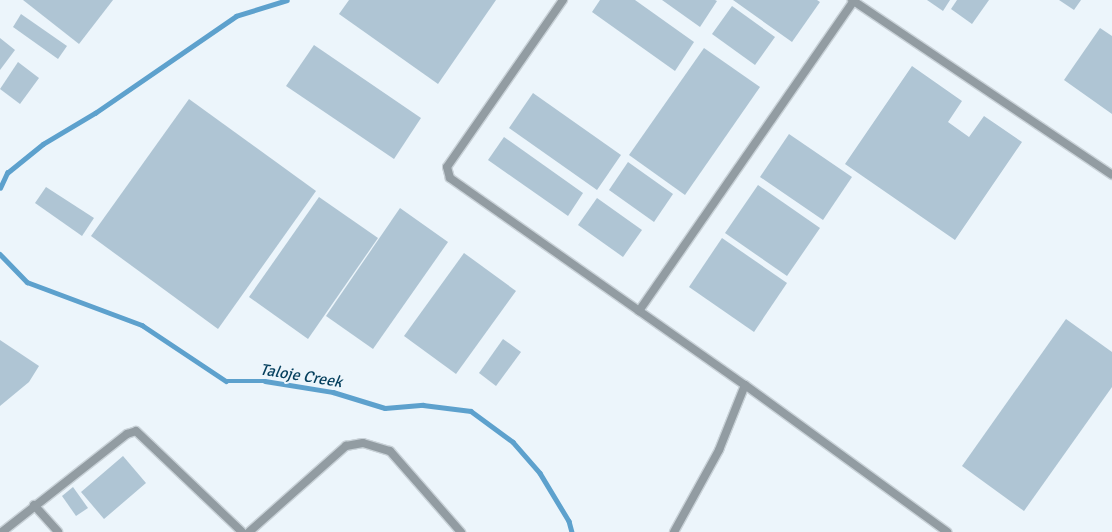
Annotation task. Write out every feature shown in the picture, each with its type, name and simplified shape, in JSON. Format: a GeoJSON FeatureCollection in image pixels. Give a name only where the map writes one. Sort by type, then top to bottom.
{"type":"FeatureCollection","features":[{"type":"Feature","properties":{"kind":"lane"},"geometry":{"type":"LineString","coordinates":[[563,0],[447,167],[447,172],[947,532]]}},
{"type":"Feature","properties":{"kind":"lane"},"geometry":{"type":"LineString","coordinates":[[639,311],[853,0],[1112,174]]}},
{"type":"Feature","properties":{"kind":"lane"},"geometry":{"type":"LineString","coordinates":[[674,532],[719,450],[745,385]]}},
{"type":"Feature","properties":{"kind":"lane"},"geometry":{"type":"LineString","coordinates":[[2,532],[34,505],[128,434],[136,431],[242,532]]}},
{"type":"Feature","properties":{"kind":"lane"},"geometry":{"type":"LineString","coordinates":[[249,532],[346,446],[363,443],[390,451],[461,532]]}},
{"type":"Feature","properties":{"kind":"lane"},"geometry":{"type":"LineString","coordinates":[[34,505],[58,532]]}},
{"type":"Feature","properties":{"kind":"building"},"geometry":{"type":"Polygon","coordinates":[[[23,0],[113,0],[79,44],[23,0]]]}},
{"type":"Feature","properties":{"kind":"building"},"geometry":{"type":"Polygon","coordinates":[[[349,0],[496,0],[438,84],[339,14],[349,0]]]}},
{"type":"Feature","properties":{"kind":"building"},"geometry":{"type":"Polygon","coordinates":[[[600,0],[635,0],[694,42],[675,71],[592,12],[600,0]]]}},
{"type":"Feature","properties":{"kind":"building"},"geometry":{"type":"Polygon","coordinates":[[[662,0],[715,0],[717,1],[700,27],[662,0]]]}},
{"type":"Feature","properties":{"kind":"building"},"geometry":{"type":"Polygon","coordinates":[[[733,0],[817,0],[820,2],[792,42],[733,0]]]}},
{"type":"Feature","properties":{"kind":"building"},"geometry":{"type":"Polygon","coordinates":[[[927,0],[950,0],[943,11],[927,0]]]}},
{"type":"Feature","properties":{"kind":"building"},"geometry":{"type":"Polygon","coordinates":[[[957,0],[989,0],[972,24],[951,9],[957,0]]]}},
{"type":"Feature","properties":{"kind":"building"},"geometry":{"type":"Polygon","coordinates":[[[1059,0],[1081,0],[1074,10],[1059,0]]]}},
{"type":"Feature","properties":{"kind":"building"},"geometry":{"type":"Polygon","coordinates":[[[732,6],[775,37],[755,65],[712,34],[732,6]]]}},
{"type":"Feature","properties":{"kind":"building"},"geometry":{"type":"Polygon","coordinates":[[[21,14],[67,46],[58,59],[13,27],[21,14]]]}},
{"type":"Feature","properties":{"kind":"building"},"geometry":{"type":"Polygon","coordinates":[[[1100,28],[1112,36],[1112,114],[1064,80],[1100,28]]]}},
{"type":"Feature","properties":{"kind":"building"},"geometry":{"type":"Polygon","coordinates":[[[0,38],[15,50],[0,70],[0,38]]]}},
{"type":"Feature","properties":{"kind":"building"},"geometry":{"type":"Polygon","coordinates":[[[314,45],[421,118],[394,159],[286,86],[314,45]]]}},
{"type":"Feature","properties":{"kind":"building"},"geometry":{"type":"Polygon","coordinates":[[[704,48],[760,87],[685,195],[629,155],[704,48]]]}},
{"type":"Feature","properties":{"kind":"building"},"geometry":{"type":"Polygon","coordinates":[[[18,62],[39,78],[20,104],[0,89],[18,62]]]}},
{"type":"Feature","properties":{"kind":"building"},"geometry":{"type":"Polygon","coordinates":[[[912,66],[962,101],[948,122],[969,137],[984,116],[1022,142],[955,240],[845,164],[912,66]]]}},
{"type":"Feature","properties":{"kind":"building"},"geometry":{"type":"Polygon","coordinates":[[[533,93],[621,155],[597,190],[509,128],[533,93]]]}},
{"type":"Feature","properties":{"kind":"building"},"geometry":{"type":"Polygon","coordinates":[[[189,99],[316,191],[218,329],[91,236],[189,99]]]}},
{"type":"Feature","properties":{"kind":"building"},"geometry":{"type":"Polygon","coordinates":[[[789,134],[852,177],[823,220],[760,177],[789,134]]]}},
{"type":"Feature","properties":{"kind":"building"},"geometry":{"type":"Polygon","coordinates":[[[504,137],[583,193],[568,216],[488,160],[504,137]]]}},
{"type":"Feature","properties":{"kind":"building"},"geometry":{"type":"Polygon","coordinates":[[[628,162],[673,194],[654,222],[609,190],[628,162]]]}},
{"type":"Feature","properties":{"kind":"building"},"geometry":{"type":"Polygon","coordinates":[[[758,185],[820,228],[787,276],[725,233],[758,185]]]}},
{"type":"Feature","properties":{"kind":"building"},"geometry":{"type":"Polygon","coordinates":[[[46,187],[94,218],[82,236],[35,203],[46,187]]]}},
{"type":"Feature","properties":{"kind":"building"},"geometry":{"type":"Polygon","coordinates":[[[319,197],[378,238],[308,339],[249,297],[319,197]]]}},
{"type":"Feature","properties":{"kind":"building"},"geometry":{"type":"Polygon","coordinates":[[[597,198],[642,230],[623,257],[578,225],[597,198]]]}},
{"type":"Feature","properties":{"kind":"building"},"geometry":{"type":"Polygon","coordinates":[[[400,208],[448,242],[373,349],[326,316],[400,208]]]}},
{"type":"Feature","properties":{"kind":"building"},"geometry":{"type":"Polygon","coordinates":[[[722,238],[787,283],[754,332],[689,287],[722,238]]]}},
{"type":"Feature","properties":{"kind":"building"},"geometry":{"type":"Polygon","coordinates":[[[464,253],[516,291],[456,374],[404,336],[464,253]]]}},
{"type":"Feature","properties":{"kind":"building"},"geometry":{"type":"Polygon","coordinates":[[[1066,319],[1112,352],[1112,387],[1024,511],[962,466],[1066,319]]]}},
{"type":"Feature","properties":{"kind":"building"},"geometry":{"type":"Polygon","coordinates":[[[503,339],[521,352],[496,386],[479,373],[503,339]]]}},
{"type":"Feature","properties":{"kind":"building"},"geometry":{"type":"Polygon","coordinates":[[[0,340],[39,366],[29,382],[0,406],[0,340]]]}},
{"type":"Feature","properties":{"kind":"building"},"geometry":{"type":"Polygon","coordinates":[[[123,456],[146,483],[104,519],[81,492],[123,456]]]}},
{"type":"Feature","properties":{"kind":"building"},"geometry":{"type":"Polygon","coordinates":[[[73,487],[88,508],[76,516],[62,496],[73,487]]]}},
{"type":"Feature","properties":{"kind":"waterway","name":"Taloje Creek"},"geometry":{"type":"LineString","coordinates":[[0,188],[7,173],[43,144],[95,113],[236,16],[287,0]]}},
{"type":"Feature","properties":{"kind":"waterway","name":"Taloje Creek"},"geometry":{"type":"LineString","coordinates":[[0,254],[27,282],[142,325],[226,381],[265,381],[333,392],[385,408],[423,405],[471,411],[513,442],[540,473],[569,521],[572,532]]}}]}
